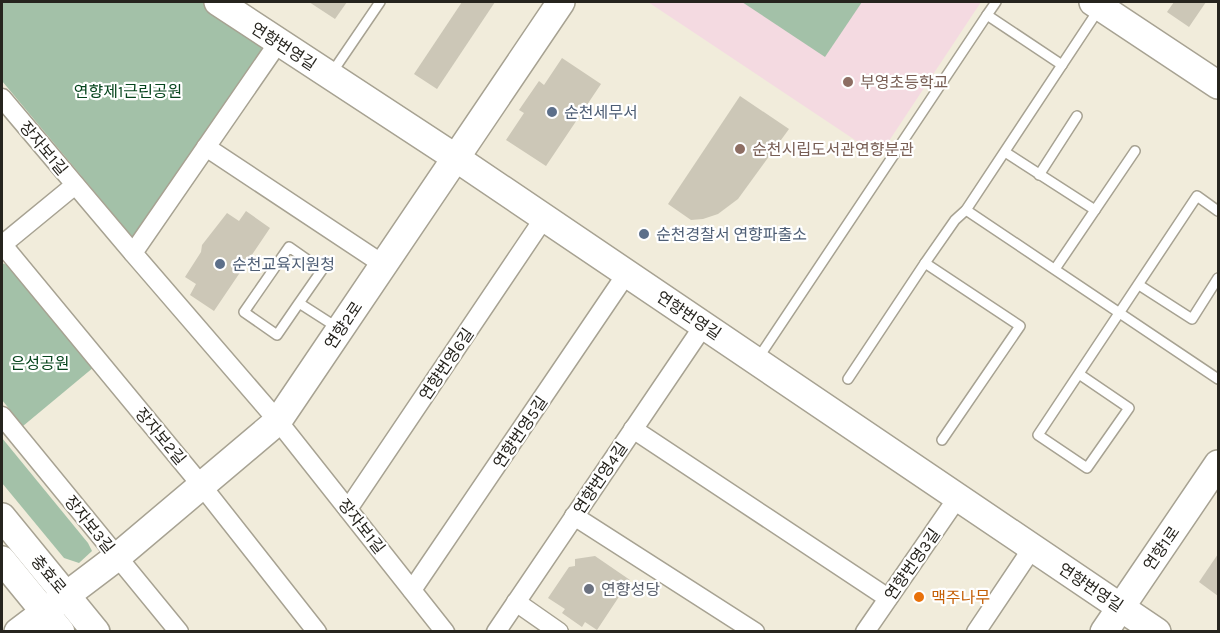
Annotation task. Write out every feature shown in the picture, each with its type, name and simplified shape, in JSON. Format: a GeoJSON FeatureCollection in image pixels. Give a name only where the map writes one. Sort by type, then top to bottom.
{"type":"FeatureCollection","features":[{"type":"Feature","properties":{"kind":"street","name":"연향번영길"},"geometry":{"type":"LineString","coordinates":[[218,2],[456,158],[1157,632]]}},
{"type":"Feature","properties":{"kind":"street","name":"연향2로"},"geometry":{"type":"LineString","coordinates":[[18,632],[44,610],[117,557],[278,421],[561,2]]}},
{"type":"Feature","properties":{"kind":"street"},"geometry":{"type":"LineString","coordinates":[[1097,4],[1218,85]]}},
{"type":"Feature","properties":{"kind":"street"},"geometry":{"type":"LineString","coordinates":[[133,253],[278,43]]}},
{"type":"Feature","properties":{"kind":"street","name":"장자보1길"},"geometry":{"type":"LineString","coordinates":[[2,98],[278,421],[445,632]]}},
{"type":"Feature","properties":{"kind":"street"},"geometry":{"type":"LineString","coordinates":[[206,147],[384,265]]}},
{"type":"Feature","properties":{"kind":"street"},"geometry":{"type":"LineString","coordinates":[[2,245],[75,185]]}},
{"type":"Feature","properties":{"kind":"street","name":"연향번영6길"},"geometry":{"type":"LineString","coordinates":[[348,509],[544,218]]}},
{"type":"Feature","properties":{"kind":"street","name":"장자보2길"},"geometry":{"type":"LineString","coordinates":[[2,245],[202,486],[317,632]]}},
{"type":"Feature","properties":{"kind":"street","name":"연향번영5길"},"geometry":{"type":"LineString","coordinates":[[412,590],[627,273]]}},
{"type":"Feature","properties":{"kind":"street","name":"연향번영4길"},"geometry":{"type":"LineString","coordinates":[[496,632],[704,325]]}},
{"type":"Feature","properties":{"kind":"street","name":"장자보3길"},"geometry":{"type":"LineString","coordinates":[[2,416],[179,632]]}},
{"type":"Feature","properties":{"kind":"street"},"geometry":{"type":"LineString","coordinates":[[633,429],[888,598]]}},
{"type":"Feature","properties":{"kind":"street","name":"연향1로"},"geometry":{"type":"LineString","coordinates":[[1104,632],[1218,464]]}},
{"type":"Feature","properties":{"kind":"street","name":"연향번영3길"},"geometry":{"type":"LineString","coordinates":[[865,632],[958,497]]}},
{"type":"Feature","properties":{"kind":"street"},"geometry":{"type":"LineString","coordinates":[[574,516],[755,632]]}},
{"type":"Feature","properties":{"kind":"street","name":"충효로"},"geometry":{"type":"LineString","coordinates":[[2,517],[96,632]]}},
{"type":"Feature","properties":{"kind":"street"},"geometry":{"type":"LineString","coordinates":[[976,632],[1033,547]]}},
{"type":"Feature","properties":{"kind":"street","name":"충효로"},"geometry":{"type":"LineString","coordinates":[[2,560],[61,632]]}},
{"type":"Feature","properties":{"kind":"street"},"geometry":{"type":"LineString","coordinates":[[516,602],[558,632]]}},
{"type":"Feature","properties":{"kind":"lane"},"geometry":{"type":"LineString","coordinates":[[330,75],[380,2]]}},
{"type":"Feature","properties":{"kind":"lane"},"geometry":{"type":"LineString","coordinates":[[757,361],[996,2]]}},
{"type":"Feature","properties":{"kind":"lane"},"geometry":{"type":"LineString","coordinates":[[849,379],[925,263],[955,220],[966,210],[1005,152],[1062,65],[1097,4]]}},
{"type":"Feature","properties":{"kind":"lane"},"geometry":{"type":"LineString","coordinates":[[987,15],[1062,65]]}},
{"type":"Feature","properties":{"kind":"lane"},"geometry":{"type":"LineString","coordinates":[[1039,175],[1077,116]]}},
{"type":"Feature","properties":{"kind":"lane"},"geometry":{"type":"LineString","coordinates":[[1056,270],[1135,151]]}},
{"type":"Feature","properties":{"kind":"lane"},"geometry":{"type":"LineString","coordinates":[[1005,152],[1095,210]]}},
{"type":"Feature","properties":{"kind":"lane"},"geometry":{"type":"LineString","coordinates":[[1079,374],[1129,408],[1087,468],[1038,435],[1197,196],[1218,211]]}},
{"type":"Feature","properties":{"kind":"lane"},"geometry":{"type":"LineString","coordinates":[[966,210],[1218,379]]}},
{"type":"Feature","properties":{"kind":"lane"},"geometry":{"type":"LineString","coordinates":[[289,247],[322,270],[299,303],[277,334],[244,312],[289,247]]}},
{"type":"Feature","properties":{"kind":"lane"},"geometry":{"type":"LineString","coordinates":[[925,263],[1020,326],[942,440]]}},
{"type":"Feature","properties":{"kind":"lane"},"geometry":{"type":"LineString","coordinates":[[1139,285],[1192,319],[1218,278]]}},
{"type":"Feature","properties":{"kind":"lane"},"geometry":{"type":"LineString","coordinates":[[299,303],[340,330]]}},
{"type":"Feature","properties":{"kind":"shaded area","name":"부영초등학교"},"geometry":{"type":"Polygon","coordinates":[[[648,2],[981,2],[879,156],[648,2]]]}},
{"type":"Feature","properties":{"kind":"green space","name":"연향제1근린공원"},"geometry":{"type":"Polygon","coordinates":[[[2,2],[204,2],[262,40],[261,57],[134,239],[2,81],[2,2]]]}},
{"type":"Feature","properties":{"kind":"green space"},"geometry":{"type":"Polygon","coordinates":[[[742,2],[862,2],[825,57],[742,2]]]}},
{"type":"Feature","properties":{"kind":"green space","name":"은성공원"},"geometry":{"type":"Polygon","coordinates":[[[2,263],[10,266],[94,367],[23,426],[2,400],[2,263]]]}},
{"type":"Feature","properties":{"kind":"green space"},"geometry":{"type":"Polygon","coordinates":[[[2,438],[88,543],[92,551],[79,563],[64,558],[2,483],[2,438]]]}},
{"type":"Feature","properties":{"kind":"building"},"geometry":{"type":"Polygon","coordinates":[[[309,2],[347,2],[335,19],[309,2]]]}},
{"type":"Feature","properties":{"kind":"building"},"geometry":{"type":"Polygon","coordinates":[[[462,2],[495,2],[437,89],[414,74],[462,2]]]}},
{"type":"Feature","properties":{"kind":"building"},"geometry":{"type":"Polygon","coordinates":[[[1174,2],[1206,2],[1189,27],[1167,12],[1174,2]]]}},
{"type":"Feature","properties":{"kind":"building","name":"순천세무서"},"geometry":{"type":"Polygon","coordinates":[[[562,58],[601,84],[546,166],[506,140],[524,113],[519,110],[539,81],[544,85],[562,58]]]}},
{"type":"Feature","properties":{"kind":"building","name":"순천시립도서관연향분관"},"geometry":{"type":"Polygon","coordinates":[[[740,96],[789,129],[738,199],[718,214],[691,220],[668,204],[740,96]]]}},
{"type":"Feature","properties":{"kind":"building","name":"순천교육지원청"},"geometry":{"type":"Polygon","coordinates":[[[246,211],[270,228],[214,311],[190,295],[196,284],[185,277],[201,252],[202,245],[227,213],[239,221],[246,211]]]}},
{"type":"Feature","properties":{"kind":"building"},"geometry":{"type":"Polygon","coordinates":[[[1218,554],[1218,596],[1199,582],[1218,554]]]}},
{"type":"Feature","properties":{"kind":"building","name":"연향성당"},"geometry":{"type":"Polygon","coordinates":[[[595,556],[630,580],[597,630],[585,622],[582,627],[562,613],[565,609],[548,598],[569,567],[575,566],[575,559],[595,556]]]}},
{"type":"Feature","properties":{"kind":"place","name":"부영초등학교"},"geometry":{"type":"Point","coordinates":[848,82]}},
{"type":"Feature","properties":{"kind":"place","name":"순천세무서"},"geometry":{"type":"Point","coordinates":[552,112]}},
{"type":"Feature","properties":{"kind":"place","name":"순천시립도서관연향분관"},"geometry":{"type":"Point","coordinates":[740,149]}},
{"type":"Feature","properties":{"kind":"place","name":"순천경찰서 연향파출소"},"geometry":{"type":"Point","coordinates":[644,234]}},
{"type":"Feature","properties":{"kind":"place","name":"순천교육지원청"},"geometry":{"type":"Point","coordinates":[220,264]}},
{"type":"Feature","properties":{"kind":"place","name":"연향성당"},"geometry":{"type":"Point","coordinates":[589,589]}},
{"type":"Feature","properties":{"kind":"place","name":"맥주나무"},"geometry":{"type":"Point","coordinates":[919,597]}}]}
